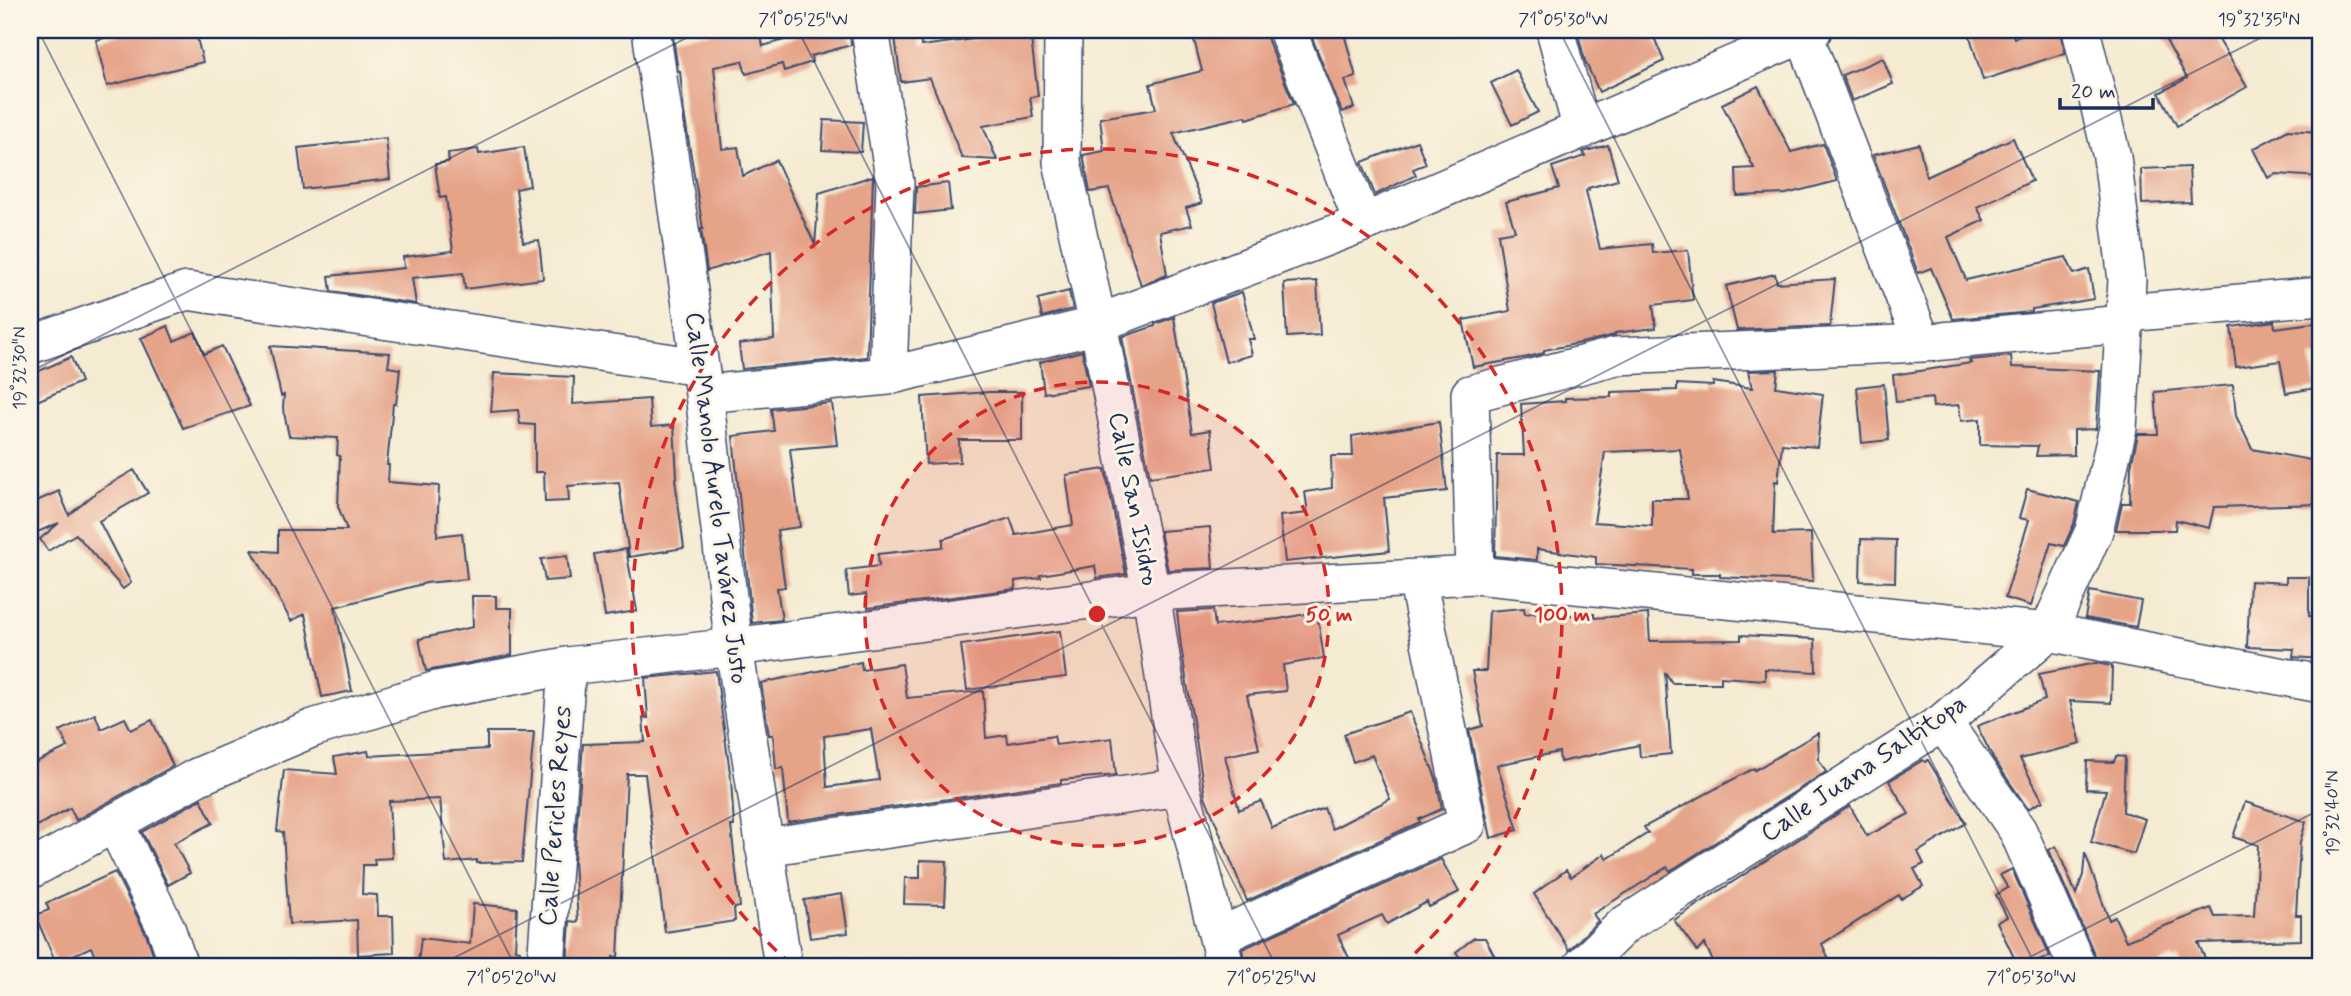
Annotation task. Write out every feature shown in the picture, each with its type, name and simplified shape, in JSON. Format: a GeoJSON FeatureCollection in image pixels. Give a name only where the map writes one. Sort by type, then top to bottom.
{"type":"FeatureCollection","features":[{"type":"Feature","properties":{"kind":"street","name":"Calle Manolo Aurelo Tavárez Justo"},"geometry":{"type":"LineString","coordinates":[[650,30],[702,381],[734,647],[783,966]]}},
{"type":"Feature","properties":{"kind":"street"},"geometry":{"type":"LineString","coordinates":[[870,30],[895,183],[888,376]]}},
{"type":"Feature","properties":{"kind":"street","name":"Calle San Isidro"},"geometry":{"type":"LineString","coordinates":[[1063,30],[1062,162],[1098,324],[1151,592],[1181,787],[1221,952]]}},
{"type":"Feature","properties":{"kind":"street"},"geometry":{"type":"LineString","coordinates":[[1287,30],[1363,223]]}},
{"type":"Feature","properties":{"kind":"street"},"geometry":{"type":"LineString","coordinates":[[1555,30],[1581,130]]}},
{"type":"Feature","properties":{"kind":"street","name":"Calle Juana Saltitopa"},"geometry":{"type":"LineString","coordinates":[[1582,966],[1624,925],[1943,722],[2048,632],[2094,531],[2118,428],[2127,280],[2112,157],[2081,30]]}},
{"type":"Feature","properties":{"kind":"street"},"geometry":{"type":"LineString","coordinates":[[30,345],[187,291],[702,381],[888,376],[1098,324],[1363,223],[1809,32],[1922,343]]}},
{"type":"Feature","properties":{"kind":"street"},"geometry":{"type":"LineString","coordinates":[[1475,575],[1470,394],[1616,356],[1922,343],[2321,296]]}},
{"type":"Feature","properties":{"kind":"street"},"geometry":{"type":"LineString","coordinates":[[30,870],[197,777],[313,728],[437,690],[566,666],[734,647],[1151,592],[1475,575],[2048,632],[2321,684]]}},
{"type":"Feature","properties":{"kind":"street"},"geometry":{"type":"LineString","coordinates":[[1221,952],[1467,824],[1417,578]]}},
{"type":"Feature","properties":{"kind":"street","name":"Calle Pericles Reyes"},"geometry":{"type":"LineString","coordinates":[[546,966],[566,666]]}},
{"type":"Feature","properties":{"kind":"street"},"geometry":{"type":"LineString","coordinates":[[1943,722],[2018,831],[2077,966]]}},
{"type":"Feature","properties":{"kind":"street"},"geometry":{"type":"LineString","coordinates":[[764,847],[1181,787]]}},
{"type":"Feature","properties":{"kind":"street"},"geometry":{"type":"LineString","coordinates":[[115,824],[166,928],[179,966]]}},
{"type":"Feature","properties":{"kind":"building"},"geometry":{"type":"Polygon","coordinates":[[[136,30],[195,30],[203,62],[107,86],[96,40],[136,30]]]}},
{"type":"Feature","properties":{"kind":"building"},"geometry":{"type":"Polygon","coordinates":[[[760,30],[763,46],[819,30],[850,30],[851,45],[811,56],[812,62],[784,71],[782,64],[746,74],[742,61],[714,67],[722,149],[738,147],[743,176],[776,160],[815,245],[819,193],[873,176],[867,357],[742,369],[739,344],[774,339],[771,251],[707,271],[673,37],[760,30]]]}},
{"type":"Feature","properties":{"kind":"building"},"geometry":{"type":"Polygon","coordinates":[[[989,30],[1030,30],[1038,96],[1030,97],[1033,117],[983,126],[997,160],[962,158],[930,78],[901,82],[895,37],[920,34],[921,46],[990,37],[989,30]]]}},
{"type":"Feature","properties":{"kind":"building"},"geometry":{"type":"Polygon","coordinates":[[[1233,30],[1266,30],[1294,104],[1247,119],[1246,116],[1173,133],[1202,203],[1186,208],[1192,225],[1160,232],[1167,275],[1141,285],[1109,189],[1090,192],[1083,155],[1104,151],[1100,118],[1156,109],[1150,84],[1202,71],[1194,40],[1233,30]]]}},
{"type":"Feature","properties":{"kind":"building"},"geometry":{"type":"Polygon","coordinates":[[[1309,30],[1343,30],[1356,77],[1345,80],[1354,108],[1342,112],[1309,30]]]}},
{"type":"Feature","properties":{"kind":"building"},"geometry":{"type":"Polygon","coordinates":[[[1577,30],[1651,30],[1664,61],[1599,92],[1585,61],[1577,30]]]}},
{"type":"Feature","properties":{"kind":"building"},"geometry":{"type":"Polygon","coordinates":[[[1968,30],[2011,30],[2014,38],[2040,30],[2061,30],[2065,53],[1983,80],[1968,30]]]}},
{"type":"Feature","properties":{"kind":"building"},"geometry":{"type":"Polygon","coordinates":[[[2160,30],[2213,30],[2247,87],[2177,126],[2159,93],[2187,78],[2160,30]]]}},
{"type":"Feature","properties":{"kind":"building"},"geometry":{"type":"Polygon","coordinates":[[[1883,58],[1893,84],[1852,101],[1842,75],[1883,58]]]}},
{"type":"Feature","properties":{"kind":"building"},"geometry":{"type":"Polygon","coordinates":[[[1516,70],[1538,112],[1512,125],[1491,83],[1516,70]]]}},
{"type":"Feature","properties":{"kind":"building"},"geometry":{"type":"Polygon","coordinates":[[[1758,86],[1791,152],[1823,144],[1837,181],[1786,194],[1737,196],[1736,169],[1754,168],[1722,104],[1758,86]]]}},
{"type":"Feature","properties":{"kind":"building"},"geometry":{"type":"Polygon","coordinates":[[[824,120],[863,122],[861,152],[822,150],[824,120]]]}},
{"type":"Feature","properties":{"kind":"building"},"geometry":{"type":"Polygon","coordinates":[[[2288,130],[2321,132],[2321,177],[2276,174],[2268,178],[2253,149],[2288,130]]]}},
{"type":"Feature","properties":{"kind":"building"},"geometry":{"type":"Polygon","coordinates":[[[386,138],[390,179],[303,189],[298,148],[386,138]]]}},
{"type":"Feature","properties":{"kind":"building"},"geometry":{"type":"Polygon","coordinates":[[[2013,138],[2032,181],[1977,207],[1984,220],[1948,237],[1966,280],[2066,257],[2074,274],[2089,269],[2094,299],[2032,309],[2032,312],[1953,319],[1931,268],[1918,273],[1873,155],[1919,144],[1926,177],[2013,138]]]}},
{"type":"Feature","properties":{"kind":"building"},"geometry":{"type":"Polygon","coordinates":[[[1417,141],[1426,164],[1413,169],[1416,175],[1375,195],[1362,162],[1417,141]]]}},
{"type":"Feature","properties":{"kind":"building"},"geometry":{"type":"Polygon","coordinates":[[[1608,145],[1618,180],[1588,188],[1586,191],[1600,249],[1652,244],[1653,253],[1688,250],[1693,300],[1653,305],[1656,328],[1615,333],[1544,350],[1544,353],[1528,357],[1473,367],[1463,320],[1510,311],[1498,234],[1515,231],[1506,202],[1559,188],[1552,167],[1585,156],[1583,152],[1608,145]]]}},
{"type":"Feature","properties":{"kind":"building"},"geometry":{"type":"Polygon","coordinates":[[[524,147],[530,186],[516,189],[523,242],[539,240],[543,279],[465,289],[463,273],[412,278],[416,304],[331,291],[329,276],[404,268],[403,257],[453,251],[446,197],[440,198],[435,164],[449,162],[448,153],[478,149],[479,154],[524,147]]]}},
{"type":"Feature","properties":{"kind":"building"},"geometry":{"type":"Polygon","coordinates":[[[2189,167],[2191,202],[2142,204],[2141,169],[2189,167]]]}},
{"type":"Feature","properties":{"kind":"building"},"geometry":{"type":"Polygon","coordinates":[[[948,183],[951,210],[915,214],[916,187],[948,183]]]}},
{"type":"Feature","properties":{"kind":"building"},"geometry":{"type":"Polygon","coordinates":[[[1775,274],[1777,283],[1835,279],[1830,326],[1737,330],[1726,286],[1775,274]]]}},
{"type":"Feature","properties":{"kind":"building"},"geometry":{"type":"Polygon","coordinates":[[[1317,281],[1320,335],[1287,337],[1284,283],[1317,281]]]}},
{"type":"Feature","properties":{"kind":"building"},"geometry":{"type":"Polygon","coordinates":[[[1069,291],[1073,309],[1042,317],[1038,299],[1069,291]]]}},
{"type":"Feature","properties":{"kind":"building"},"geometry":{"type":"Polygon","coordinates":[[[1242,292],[1254,339],[1248,339],[1252,355],[1226,362],[1211,303],[1242,292]]]}},
{"type":"Feature","properties":{"kind":"building"},"geometry":{"type":"Polygon","coordinates":[[[1174,317],[1192,433],[1210,430],[1215,468],[1150,477],[1122,337],[1174,317]]]}},
{"type":"Feature","properties":{"kind":"building"},"geometry":{"type":"Polygon","coordinates":[[[2274,321],[2275,328],[2321,322],[2321,356],[2311,357],[2316,388],[2286,393],[2280,361],[2236,367],[2231,327],[2274,321]]]}},
{"type":"Feature","properties":{"kind":"building"},"geometry":{"type":"Polygon","coordinates":[[[168,326],[174,341],[195,332],[204,354],[222,346],[250,406],[183,428],[141,338],[168,326]]]}},
{"type":"Feature","properties":{"kind":"building"},"geometry":{"type":"Polygon","coordinates":[[[270,346],[390,353],[388,367],[400,369],[396,404],[393,404],[388,482],[439,486],[437,536],[462,533],[467,579],[426,583],[335,607],[352,691],[322,697],[305,614],[291,621],[252,550],[278,552],[278,530],[347,530],[338,506],[338,438],[289,436],[283,408],[284,395],[281,396],[270,346]]]}},
{"type":"Feature","properties":{"kind":"building"},"geometry":{"type":"Polygon","coordinates":[[[1082,351],[1089,386],[1044,393],[1040,362],[1082,351]]]}},
{"type":"Feature","properties":{"kind":"building"},"geometry":{"type":"Polygon","coordinates":[[[2011,356],[2012,367],[2100,371],[2096,429],[2074,430],[2074,455],[2036,456],[2038,446],[1980,445],[1980,419],[1961,421],[1959,405],[1933,407],[1932,398],[1896,402],[1893,375],[1971,363],[1969,360],[2011,356]]]}},
{"type":"Feature","properties":{"kind":"building"},"geometry":{"type":"Polygon","coordinates":[[[71,357],[81,382],[30,404],[30,375],[71,357]]]}},
{"type":"Feature","properties":{"kind":"building"},"geometry":{"type":"Polygon","coordinates":[[[1778,370],[1776,387],[1823,394],[1817,447],[1782,444],[1778,482],[1775,481],[1773,534],[1811,533],[1813,581],[1720,577],[1720,574],[1692,574],[1692,569],[1596,564],[1596,557],[1537,549],[1537,560],[1495,556],[1497,455],[1524,455],[1521,404],[1565,401],[1565,398],[1611,397],[1611,392],[1677,390],[1677,384],[1713,386],[1713,382],[1752,388],[1748,371],[1778,370]],[[1680,449],[1605,452],[1594,522],[1652,526],[1652,499],[1688,499],[1680,449]]]}},
{"type":"Feature","properties":{"kind":"building"},"geometry":{"type":"Polygon","coordinates":[[[494,373],[574,377],[573,404],[649,399],[651,427],[674,425],[675,479],[684,548],[629,557],[619,482],[568,486],[569,501],[545,502],[544,472],[535,472],[535,425],[520,424],[518,410],[491,412],[494,373]]]}},
{"type":"Feature","properties":{"kind":"building"},"geometry":{"type":"Polygon","coordinates":[[[1884,384],[1889,440],[1862,443],[1857,387],[1884,384]]]}},
{"type":"Feature","properties":{"kind":"building"},"geometry":{"type":"Polygon","coordinates":[[[2233,385],[2236,416],[2252,449],[2321,462],[2321,504],[2214,507],[2209,528],[2176,520],[2175,530],[2116,530],[2122,503],[2130,503],[2131,466],[2138,434],[2158,434],[2155,392],[2233,385]]]}},
{"type":"Feature","properties":{"kind":"building"},"geometry":{"type":"Polygon","coordinates":[[[1022,392],[1022,440],[959,440],[960,462],[926,464],[922,397],[1022,392]]]}},
{"type":"Feature","properties":{"kind":"building"},"geometry":{"type":"Polygon","coordinates":[[[832,403],[837,445],[790,449],[800,527],[777,530],[785,587],[777,588],[782,620],[752,623],[733,436],[774,431],[771,409],[832,403]]]}},
{"type":"Feature","properties":{"kind":"building"},"geometry":{"type":"Polygon","coordinates":[[[1439,422],[1447,491],[1384,498],[1389,551],[1285,562],[1280,516],[1308,513],[1305,492],[1332,488],[1331,456],[1353,456],[1352,436],[1439,422]]]}},
{"type":"Feature","properties":{"kind":"building"},"geometry":{"type":"Polygon","coordinates":[[[1105,469],[1126,574],[1097,578],[1095,566],[1015,581],[1015,589],[868,608],[866,594],[849,596],[846,570],[879,566],[878,554],[943,547],[943,539],[1010,518],[1016,535],[1073,525],[1066,475],[1105,469]]]}},
{"type":"Feature","properties":{"kind":"building"},"geometry":{"type":"Polygon","coordinates":[[[134,470],[148,493],[99,521],[131,583],[123,589],[76,534],[48,551],[40,539],[59,523],[30,535],[30,504],[59,491],[69,515],[98,491],[134,470]]]}},
{"type":"Feature","properties":{"kind":"building"},"geometry":{"type":"Polygon","coordinates":[[[2027,489],[2079,502],[2074,524],[2064,546],[2051,543],[2031,606],[2005,598],[2029,520],[2019,518],[2027,489]]]}},
{"type":"Feature","properties":{"kind":"building"},"geometry":{"type":"Polygon","coordinates":[[[1210,527],[1213,568],[1168,570],[1160,531],[1210,527]]]}},
{"type":"Feature","properties":{"kind":"building"},"geometry":{"type":"Polygon","coordinates":[[[1861,539],[1896,540],[1895,582],[1860,581],[1861,539]]]}},
{"type":"Feature","properties":{"kind":"building"},"geometry":{"type":"Polygon","coordinates":[[[626,549],[637,611],[605,616],[594,554],[626,549]]]}},
{"type":"Feature","properties":{"kind":"building"},"geometry":{"type":"Polygon","coordinates":[[[567,556],[570,579],[545,581],[541,559],[567,556]]]}},
{"type":"Feature","properties":{"kind":"building"},"geometry":{"type":"Polygon","coordinates":[[[2286,577],[2309,577],[2309,616],[2321,617],[2321,659],[2293,657],[2294,649],[2247,647],[2250,581],[2286,583],[2286,577]]]}},
{"type":"Feature","properties":{"kind":"building"},"geometry":{"type":"Polygon","coordinates":[[[2090,591],[2141,601],[2136,627],[2085,618],[2090,591]]]}},
{"type":"Feature","properties":{"kind":"building"},"geometry":{"type":"Polygon","coordinates":[[[472,596],[496,596],[496,608],[512,608],[512,655],[426,671],[419,639],[473,627],[472,596]]]}},
{"type":"Feature","properties":{"kind":"building"},"geometry":{"type":"Polygon","coordinates":[[[1524,608],[1525,614],[1555,610],[1556,616],[1594,614],[1594,618],[1648,614],[1650,641],[1741,640],[1741,635],[1815,639],[1816,672],[1765,669],[1765,680],[1721,677],[1721,683],[1672,683],[1665,672],[1671,754],[1640,757],[1639,745],[1560,762],[1559,752],[1497,765],[1518,830],[1491,838],[1469,730],[1483,726],[1472,671],[1486,671],[1489,611],[1524,608]]]}},
{"type":"Feature","properties":{"kind":"building"},"geometry":{"type":"Polygon","coordinates":[[[1213,610],[1215,626],[1317,612],[1324,658],[1283,665],[1286,691],[1247,695],[1259,749],[1225,756],[1239,810],[1261,801],[1272,828],[1324,808],[1332,829],[1390,799],[1372,755],[1353,762],[1344,734],[1410,712],[1436,778],[1442,809],[1419,819],[1420,822],[1247,901],[1205,796],[1177,612],[1213,610]]]}},
{"type":"Feature","properties":{"kind":"building"},"geometry":{"type":"Polygon","coordinates":[[[1060,631],[1066,677],[967,690],[961,645],[1060,631]]]}},
{"type":"Feature","properties":{"kind":"building"},"geometry":{"type":"Polygon","coordinates":[[[861,662],[862,670],[902,664],[907,698],[983,691],[986,738],[1007,735],[1008,743],[1054,736],[1056,745],[1112,738],[1116,775],[1061,780],[1061,783],[788,822],[783,768],[776,769],[773,735],[769,735],[761,683],[861,662]],[[871,729],[824,736],[827,787],[879,780],[871,729]]]}},
{"type":"Feature","properties":{"kind":"building"},"geometry":{"type":"Polygon","coordinates":[[[2096,663],[2112,666],[2111,703],[2070,701],[2081,744],[2020,759],[2043,801],[2028,809],[1993,758],[1977,726],[2045,700],[2039,674],[2096,663]]]}},
{"type":"Feature","properties":{"kind":"building"},"geometry":{"type":"Polygon","coordinates":[[[716,671],[731,780],[734,826],[731,826],[740,907],[734,908],[735,921],[665,932],[645,774],[627,774],[618,957],[613,957],[613,966],[567,966],[570,921],[578,922],[574,861],[583,744],[645,742],[643,718],[648,718],[645,678],[716,671]]]}},
{"type":"Feature","properties":{"kind":"building"},"geometry":{"type":"Polygon","coordinates":[[[95,714],[101,729],[125,718],[131,730],[152,720],[173,766],[76,820],[70,808],[30,830],[30,765],[68,747],[60,731],[95,714]]]}},
{"type":"Feature","properties":{"kind":"building"},"geometry":{"type":"Polygon","coordinates":[[[487,732],[534,732],[522,862],[477,863],[477,860],[446,863],[440,799],[389,801],[392,858],[374,859],[375,865],[363,865],[362,894],[377,895],[378,916],[393,916],[394,953],[358,955],[357,920],[289,924],[283,832],[277,831],[284,770],[337,774],[334,757],[368,751],[369,756],[487,749],[487,732]]]}},
{"type":"Feature","properties":{"kind":"building"},"geometry":{"type":"Polygon","coordinates":[[[1818,733],[1819,760],[1826,772],[1670,871],[1667,867],[1593,914],[1598,921],[1569,950],[1534,894],[1566,870],[1571,877],[1604,854],[1607,859],[1648,833],[1644,827],[1754,768],[1755,770],[1818,733]]]}},
{"type":"Feature","properties":{"kind":"building"},"geometry":{"type":"Polygon","coordinates":[[[2116,756],[2125,757],[2123,812],[2145,819],[2134,854],[2091,842],[2106,790],[2086,789],[2087,761],[2114,762],[2116,756]]]}},
{"type":"Feature","properties":{"kind":"building"},"geometry":{"type":"Polygon","coordinates":[[[1923,760],[1928,760],[1966,823],[1918,852],[1924,864],[1914,869],[1923,886],[1901,899],[1899,895],[1822,944],[1832,966],[1715,966],[1705,944],[1697,951],[1674,920],[1850,806],[1867,836],[1909,814],[1889,781],[1923,760]]]}},
{"type":"Feature","properties":{"kind":"building"},"geometry":{"type":"Polygon","coordinates":[[[201,799],[213,823],[174,843],[190,873],[168,885],[142,832],[201,799]]]}},
{"type":"Feature","properties":{"kind":"building"},"geometry":{"type":"Polygon","coordinates":[[[2245,802],[2306,822],[2300,842],[2296,915],[2301,915],[2301,940],[2198,943],[2206,960],[2192,966],[2181,966],[2178,958],[2173,960],[2172,957],[2153,966],[2098,966],[2049,850],[2056,846],[2076,894],[2083,875],[2085,853],[2109,920],[2115,917],[2126,941],[2211,908],[2215,917],[2254,916],[2258,845],[2233,837],[2245,802]]]}},
{"type":"Feature","properties":{"kind":"building"},"geometry":{"type":"Polygon","coordinates":[[[1441,859],[1459,892],[1429,907],[1427,902],[1387,924],[1382,915],[1338,935],[1350,960],[1337,966],[1245,966],[1242,949],[1441,859]]]}},
{"type":"Feature","properties":{"kind":"building"},"geometry":{"type":"Polygon","coordinates":[[[920,860],[947,861],[945,905],[904,904],[905,878],[920,878],[920,860]]]}},
{"type":"Feature","properties":{"kind":"building"},"geometry":{"type":"Polygon","coordinates":[[[2012,869],[2050,956],[2028,966],[2018,966],[1997,922],[2007,917],[1996,895],[2008,888],[2000,875],[2012,869]]]}},
{"type":"Feature","properties":{"kind":"building"},"geometry":{"type":"Polygon","coordinates":[[[115,872],[147,936],[157,966],[99,966],[91,947],[56,963],[35,915],[49,910],[46,903],[115,872]]]}},
{"type":"Feature","properties":{"kind":"building"},"geometry":{"type":"Polygon","coordinates":[[[842,894],[848,933],[810,938],[804,900],[842,894]]]}},
{"type":"Feature","properties":{"kind":"building"},"geometry":{"type":"Polygon","coordinates":[[[473,904],[517,908],[515,949],[520,950],[519,966],[448,966],[418,963],[421,938],[470,944],[473,904]]]}},
{"type":"Feature","properties":{"kind":"building"},"geometry":{"type":"Polygon","coordinates":[[[1474,938],[1485,938],[1500,966],[1466,966],[1456,952],[1474,938]]]}}]}
